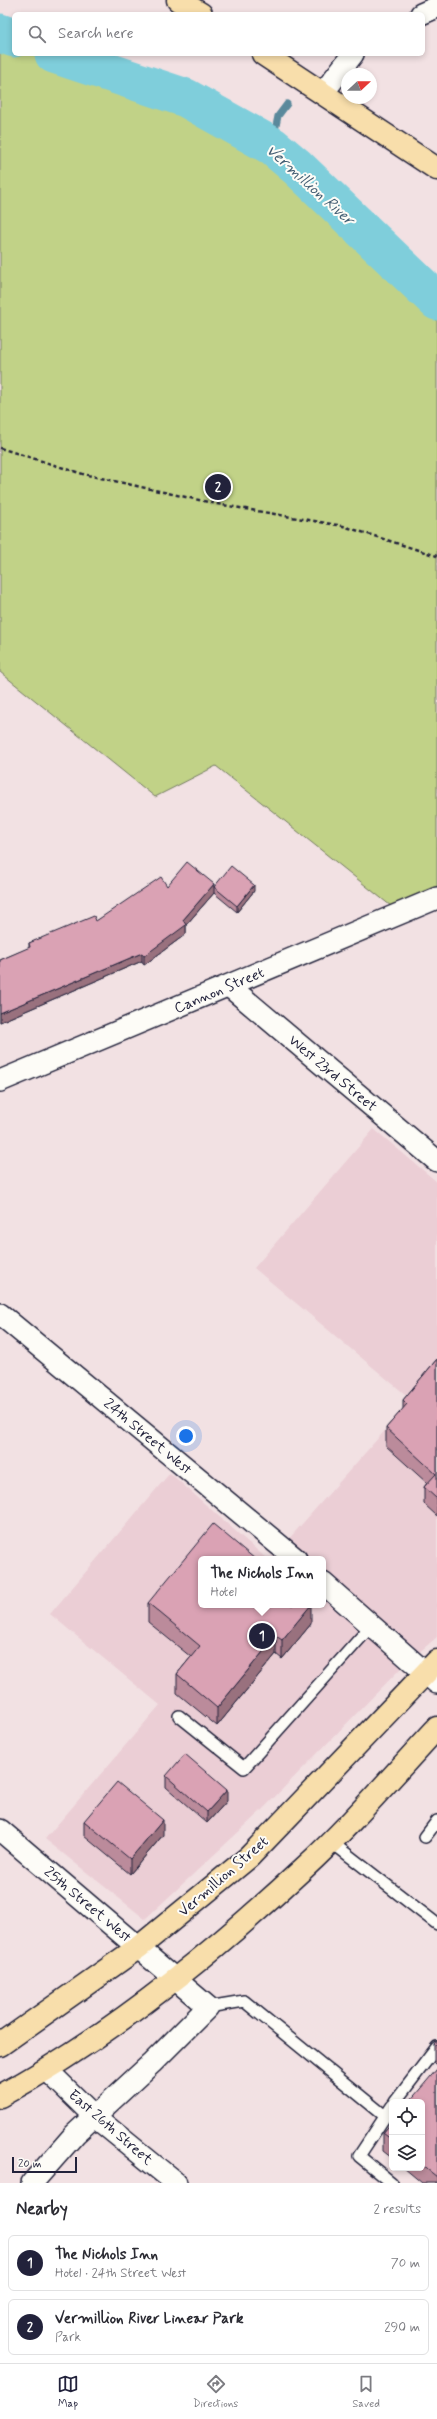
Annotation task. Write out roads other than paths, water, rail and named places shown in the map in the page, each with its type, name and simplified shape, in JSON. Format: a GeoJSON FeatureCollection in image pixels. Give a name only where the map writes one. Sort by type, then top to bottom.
{"type":"FeatureCollection","features":[{"type":"Feature","properties":{"kind":"main road"},"geometry":{"type":"LineString","coordinates":[[178,0],[198,12]]}},
{"type":"Feature","properties":{"kind":"main road"},"geometry":{"type":"LineString","coordinates":[[266,56],[437,169]]}},
{"type":"Feature","properties":{"kind":"main road","name":"Vermillion Street"},"geometry":{"type":"LineString","coordinates":[[0,2045],[139,1947],[249,1857],[433,1673]]}},
{"type":"Feature","properties":{"kind":"main road"},"geometry":{"type":"LineString","coordinates":[[0,2096],[47,2070],[175,1980],[304,1868],[437,1728]]}},
{"type":"Feature","properties":{"kind":"street"},"geometry":{"type":"LineString","coordinates":[[425,12],[437,7]]}},
{"type":"Feature","properties":{"kind":"street"},"geometry":{"type":"LineString","coordinates":[[323,93],[351,56]]}},
{"type":"Feature","properties":{"kind":"street","name":"Cannon Street"},"geometry":{"type":"LineString","coordinates":[[0,1081],[437,898]]}},
{"type":"Feature","properties":{"kind":"street","name":"West 23rd Street"},"geometry":{"type":"LineString","coordinates":[[229,986],[437,1161]]}},
{"type":"Feature","properties":{"kind":"street","name":"24th Street West"},"geometry":{"type":"LineString","coordinates":[[0,1314],[292,1556]]}},
{"type":"Feature","properties":{"kind":"street"},"geometry":{"type":"LineString","coordinates":[[326,1586],[371,1626],[433,1673]]}},
{"type":"Feature","properties":{"kind":"street","name":"25th Street West"},"geometry":{"type":"LineString","coordinates":[[0,1830],[139,1947],[175,1980],[208,2006]]}},
{"type":"Feature","properties":{"kind":"street"},"geometry":{"type":"LineString","coordinates":[[32,2183],[75,2134],[95,2117],[208,2006]]}},
{"type":"Feature","properties":{"kind":"street","name":"East 26th Street"},"geometry":{"type":"LineString","coordinates":[[47,2070],[95,2117],[176,2183]]}},
{"type":"Feature","properties":{"kind":"lane"},"geometry":{"type":"LineString","coordinates":[[179,1716],[244,1768],[371,1626]]}},
{"type":"Feature","properties":{"kind":"lane"},"geometry":{"type":"LineString","coordinates":[[425,1837],[437,1821]]}},
{"type":"Feature","properties":{"kind":"lane"},"geometry":{"type":"LineString","coordinates":[[330,1841],[437,1924]]}},
{"type":"Feature","properties":{"kind":"lane"},"geometry":{"type":"LineString","coordinates":[[208,2006],[244,2001],[384,2116]]}},
{"type":"Feature","properties":{"kind":"lane"},"geometry":{"type":"LineString","coordinates":[[397,2099],[437,2047]]}},
{"type":"Feature","properties":{"kind":"lane"},"geometry":{"type":"LineString","coordinates":[[389,2110],[359,2156],[392,2183]]}},
{"type":"Feature","properties":{"kind":"waterway","name":"Vermillion River"},"geometry":{"type":"LineString","coordinates":[[0,33],[12,37]]}},
{"type":"Feature","properties":{"kind":"waterway","name":"Vermillion River"},"geometry":{"type":"LineString","coordinates":[[60,56],[186,98],[272,146],[297,167],[437,301]]}},
{"type":"Feature","properties":{"kind":"waterway"},"geometry":{"type":"LineString","coordinates":[[272,146],[278,116],[287,104]]}},
{"type":"Feature","properties":{"kind":"place","name":"Vermillion River Linear Park"},"geometry":{"type":"Point","coordinates":[218,487]}},
{"type":"Feature","properties":{"kind":"place","name":"The Nichols Inn"},"geometry":{"type":"Point","coordinates":[262,1636]}}]}
